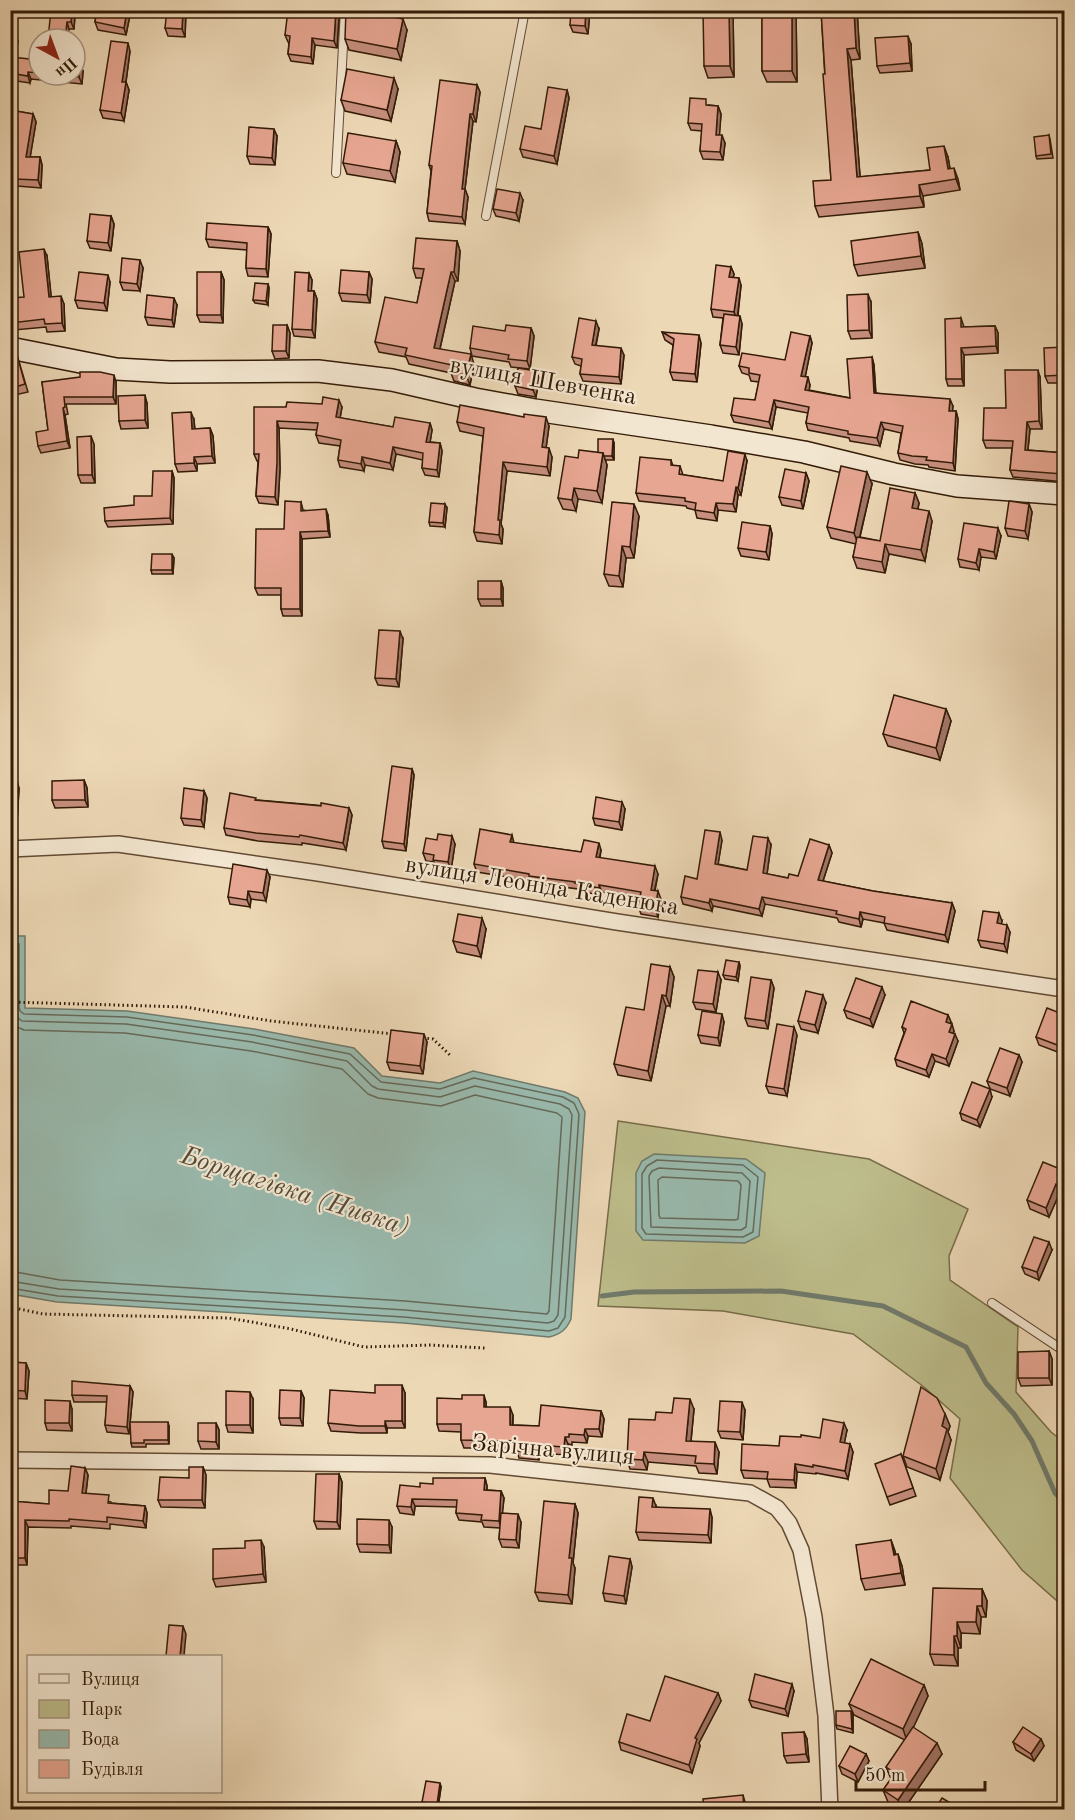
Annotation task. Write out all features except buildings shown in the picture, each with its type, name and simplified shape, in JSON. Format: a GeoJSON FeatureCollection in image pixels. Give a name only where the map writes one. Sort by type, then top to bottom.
{"type":"FeatureCollection","features":[{"type":"Feature","properties":{"kind":"street","name":"вулиця Шевченка"},"geometry":{"type":"LineString","coordinates":[[10,348],[116,369],[170,372],[318,371],[392,380],[536,410],[804,452],[894,474],[957,486],[1065,494]]}},
{"type":"Feature","properties":{"kind":"street","name":"вулиця Леоніда Каденюка"},"geometry":{"type":"LineString","coordinates":[[10,849],[118,844],[1065,989]]}},
{"type":"Feature","properties":{"kind":"street","name":"Зарічна вулиця"},"geometry":{"type":"LineString","coordinates":[[10,1460],[490,1465],[750,1493],[777,1508],[789,1523],[801,1550],[814,1617],[826,1716],[830,1809]]}},
{"type":"Feature","properties":{"kind":"lane"},"geometry":{"type":"LineString","coordinates":[[336,173],[345,10]]}},
{"type":"Feature","properties":{"kind":"lane"},"geometry":{"type":"LineString","coordinates":[[486,216],[525,10]]}},
{"type":"Feature","properties":{"kind":"lane"},"geometry":{"type":"LineString","coordinates":[[992,1303],[1058,1347],[1065,1348]]}},
{"type":"Feature","properties":{"kind":"path"},"geometry":{"type":"LineString","coordinates":[[10,1002],[185,1007],[271,1021],[401,1035]]}},
{"type":"Feature","properties":{"kind":"path"},"geometry":{"type":"LineString","coordinates":[[422,1038],[433,1040],[451,1056]]}},
{"type":"Feature","properties":{"kind":"path"},"geometry":{"type":"LineString","coordinates":[[10,1307],[43,1314],[229,1318],[291,1329],[364,1347],[430,1345],[485,1348]]}},
{"type":"Feature","properties":{"kind":"green space"},"geometry":{"type":"Polygon","coordinates":[[[618,1121],[869,1159],[968,1209],[949,1256],[950,1280],[1018,1327],[1016,1392],[1051,1432],[1064,1442],[1064,1607],[1022,1570],[950,1478],[960,1419],[924,1387],[853,1334],[723,1311],[598,1306],[618,1121]]]}},
{"type":"Feature","properties":{"kind":"water"},"geometry":{"type":"Polygon","coordinates":[[[11,936],[25,936],[25,1008],[127,1011],[254,1029],[354,1048],[382,1076],[440,1083],[473,1071],[565,1092],[578,1098],[585,1112],[571,1319],[567,1326],[560,1333],[549,1337],[404,1323],[57,1302],[11,1294],[11,936]]]}},
{"type":"Feature","properties":{"kind":"water"},"geometry":{"type":"Polygon","coordinates":[[[654,1154],[746,1159],[765,1173],[759,1236],[745,1243],[643,1240],[636,1231],[636,1173],[642,1161],[654,1154]]]}},
{"type":"Feature","properties":{"kind":"waterway","name":"Борщагівка (Нивка)"},"geometry":{"type":"LineString","coordinates":[[602,1296],[634,1292],[781,1291],[883,1306],[966,1347],[986,1383],[1014,1414],[1032,1441],[1055,1493],[1064,1502]]}}]}
